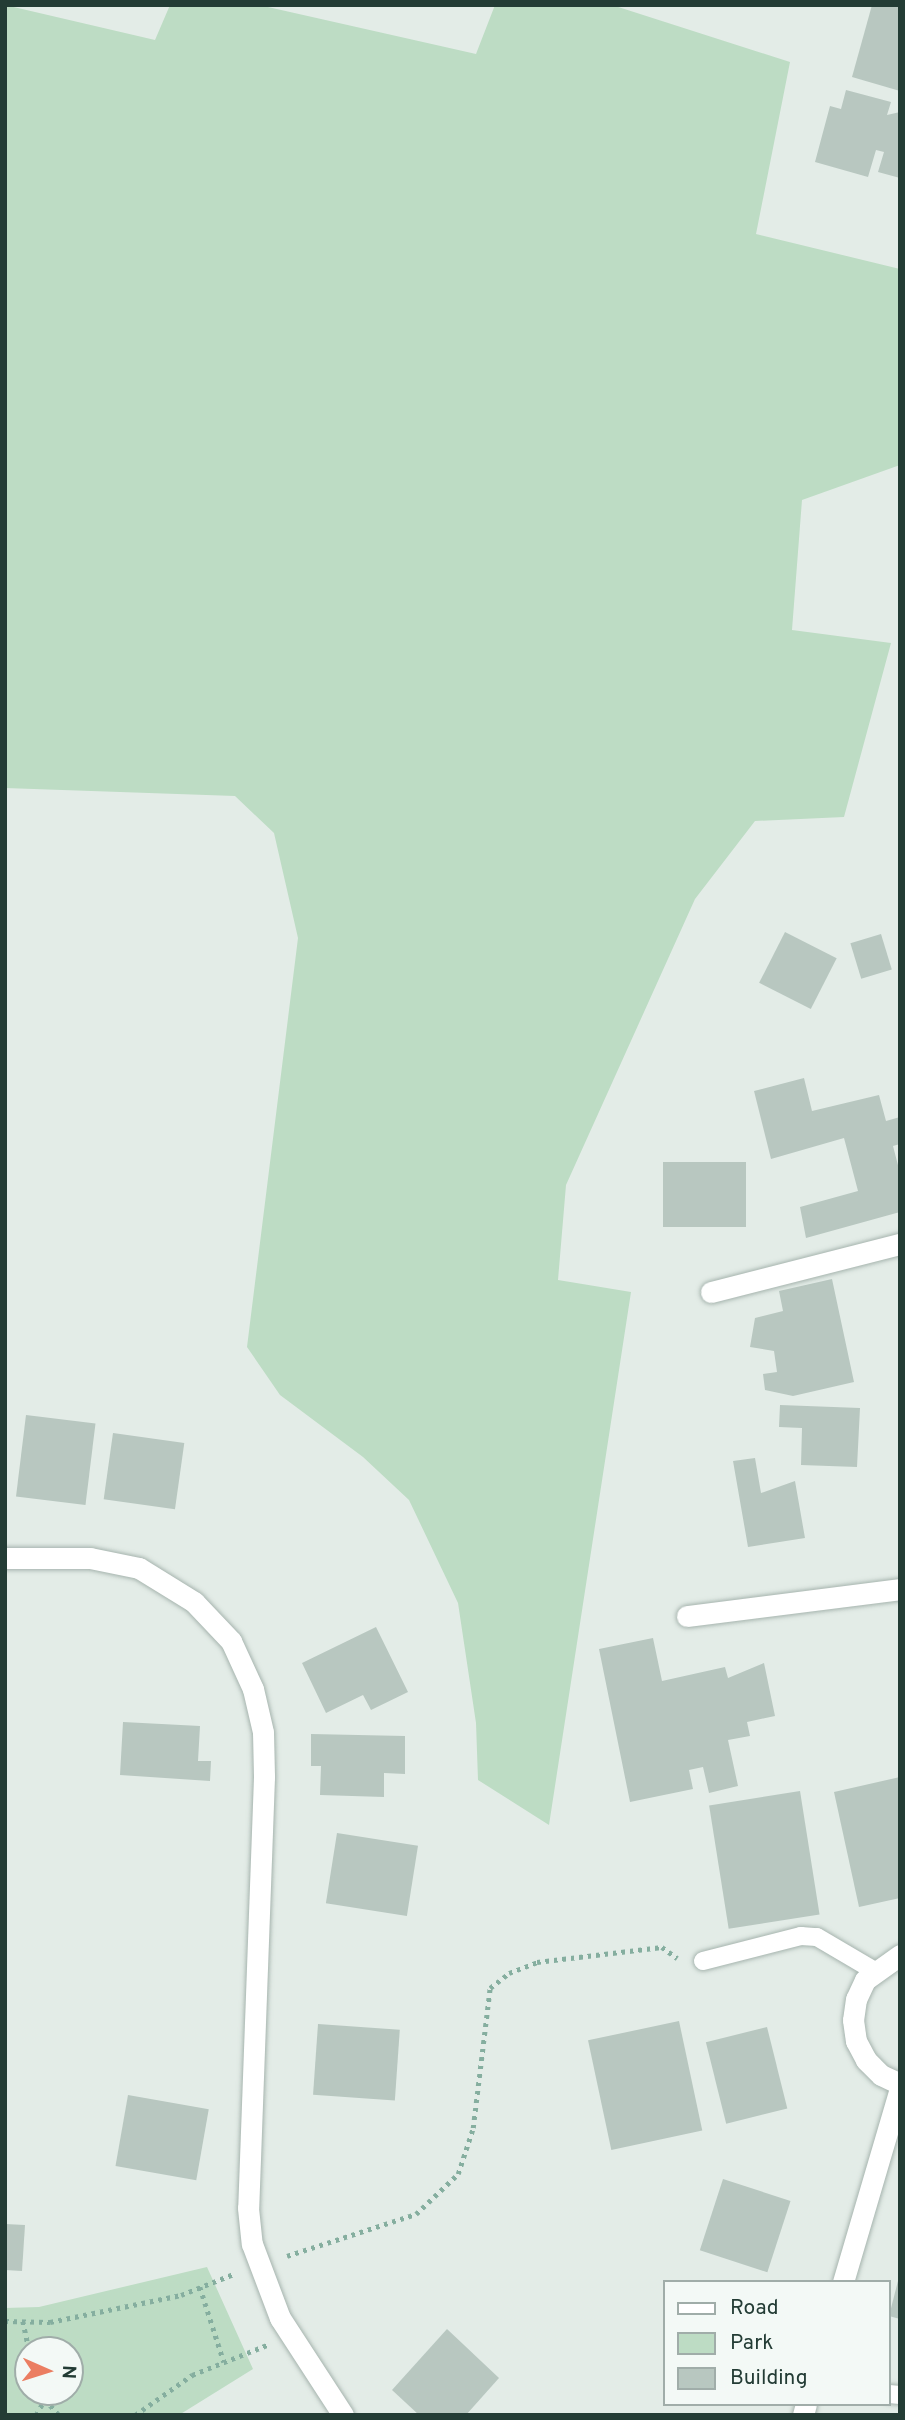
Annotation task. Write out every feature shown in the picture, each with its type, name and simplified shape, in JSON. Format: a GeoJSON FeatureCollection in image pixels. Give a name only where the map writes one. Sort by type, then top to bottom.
{"type":"FeatureCollection","features":[{"type":"Feature","properties":{"kind":"street"},"geometry":{"type":"LineString","coordinates":[[711,1292],[900,1244]]}},
{"type":"Feature","properties":{"kind":"street"},"geometry":{"type":"LineString","coordinates":[[5,1558],[90,1558],[139,1568],[194,1602],[231,1641],[253,1689],[263,1732],[264,1777],[248,2208],[258,2265],[291,2335],[343,2415]]}},
{"type":"Feature","properties":{"kind":"street"},"geometry":{"type":"LineString","coordinates":[[687,1616],[900,1589]]}},
{"type":"Feature","properties":{"kind":"street"},"geometry":{"type":"LineString","coordinates":[[844,2280],[900,2086],[881,2075],[856,2041],[856,1998],[875,1971],[900,1955]]}},
{"type":"Feature","properties":{"kind":"lane"},"geometry":{"type":"LineString","coordinates":[[703,1961],[809,1936],[831,1944],[875,1971]]}},
{"type":"Feature","properties":{"kind":"path"},"geometry":{"type":"LineString","coordinates":[[5,2320],[50,2322],[201,2287],[258,2265],[416,2214],[438,2197],[458,2174],[470,2147],[490,1989],[509,1973],[537,1962],[662,1947],[683,1962],[703,1961]]}},
{"type":"Feature","properties":{"kind":"path"},"geometry":{"type":"LineString","coordinates":[[201,2287],[224,2362]]}},
{"type":"Feature","properties":{"kind":"path"},"geometry":{"type":"LineString","coordinates":[[23,2321],[26,2336]]}},
{"type":"Feature","properties":{"kind":"path"},"geometry":{"type":"LineString","coordinates":[[135,2415],[192,2375],[291,2335]]}},
{"type":"Feature","properties":{"kind":"green space"},"geometry":{"type":"Polygon","coordinates":[[[5,5],[155,40],[170,5],[259,5],[476,54],[495,5],[612,5],[790,62],[756,234],[900,269],[900,465],[802,500],[792,630],[891,643],[844,817],[755,821],[695,899],[566,1185],[558,1280],[631,1292],[549,1825],[478,1780],[476,1723],[458,1603],[409,1500],[363,1457],[280,1395],[247,1347],[298,938],[274,833],[235,796],[5,788],[5,5]]]}},
{"type":"Feature","properties":{"kind":"green space"},"geometry":{"type":"Polygon","coordinates":[[[207,2267],[253,2369],[179,2415],[5,2415],[5,2308],[39,2307],[207,2267]]]}},
{"type":"Feature","properties":{"kind":"building"},"geometry":{"type":"Polygon","coordinates":[[[872,5],[900,5],[900,91],[852,77],[872,5]]]}},
{"type":"Feature","properties":{"kind":"building"},"geometry":{"type":"Polygon","coordinates":[[[846,90],[891,102],[887,115],[900,112],[900,178],[878,172],[884,152],[876,150],[868,177],[815,162],[830,106],[841,109],[846,90]]]}},
{"type":"Feature","properties":{"kind":"building"},"geometry":{"type":"Polygon","coordinates":[[[785,932],[837,958],[811,1009],[759,983],[785,932]]]}},
{"type":"Feature","properties":{"kind":"building"},"geometry":{"type":"Polygon","coordinates":[[[881,934],[892,969],[861,979],[850,943],[881,934]]]}},
{"type":"Feature","properties":{"kind":"building"},"geometry":{"type":"Polygon","coordinates":[[[804,1078],[812,1111],[879,1095],[886,1121],[900,1117],[900,1144],[893,1146],[900,1173],[900,1212],[806,1238],[800,1207],[858,1191],[844,1138],[771,1159],[754,1091],[804,1078]]]}},
{"type":"Feature","properties":{"kind":"building"},"geometry":{"type":"Polygon","coordinates":[[[663,1162],[746,1162],[746,1227],[663,1227],[663,1162]]]}},
{"type":"Feature","properties":{"kind":"building"},"geometry":{"type":"Polygon","coordinates":[[[832,1279],[854,1382],[793,1396],[765,1390],[763,1374],[777,1372],[774,1351],[750,1347],[755,1318],[783,1311],[779,1291],[832,1279]]]}},
{"type":"Feature","properties":{"kind":"building"},"geometry":{"type":"Polygon","coordinates":[[[780,1405],[860,1408],[857,1467],[801,1465],[802,1428],[779,1427],[780,1405]]]}},
{"type":"Feature","properties":{"kind":"building"},"geometry":{"type":"Polygon","coordinates":[[[26,1415],[95,1424],[85,1505],[16,1496],[26,1415]]]}},
{"type":"Feature","properties":{"kind":"building"},"geometry":{"type":"Polygon","coordinates":[[[113,1433],[184,1443],[175,1509],[104,1499],[113,1433]]]}},
{"type":"Feature","properties":{"kind":"building"},"geometry":{"type":"Polygon","coordinates":[[[755,1458],[761,1493],[795,1481],[805,1538],[748,1547],[733,1461],[755,1458]]]}},
{"type":"Feature","properties":{"kind":"building"},"geometry":{"type":"Polygon","coordinates":[[[376,1627],[408,1692],[371,1710],[363,1695],[326,1713],[302,1663],[376,1627]]]}},
{"type":"Feature","properties":{"kind":"building"},"geometry":{"type":"Polygon","coordinates":[[[653,1638],[662,1681],[725,1667],[728,1678],[764,1663],[775,1716],[747,1722],[750,1736],[728,1740],[738,1786],[709,1793],[703,1767],[689,1770],[693,1789],[630,1802],[599,1649],[653,1638]]]}},
{"type":"Feature","properties":{"kind":"building"},"geometry":{"type":"Polygon","coordinates":[[[123,1722],[200,1726],[198,1761],[211,1761],[210,1781],[120,1775],[123,1722]]]}},
{"type":"Feature","properties":{"kind":"building"},"geometry":{"type":"Polygon","coordinates":[[[311,1734],[405,1736],[405,1774],[384,1773],[384,1797],[320,1795],[321,1766],[311,1766],[311,1734]]]}},
{"type":"Feature","properties":{"kind":"building"},"geometry":{"type":"Polygon","coordinates":[[[900,1777],[900,1898],[859,1907],[834,1792],[900,1777]]]}},
{"type":"Feature","properties":{"kind":"building"},"geometry":{"type":"Polygon","coordinates":[[[800,1791],[820,1914],[729,1929],[709,1805],[800,1791]]]}},
{"type":"Feature","properties":{"kind":"building"},"geometry":{"type":"Polygon","coordinates":[[[337,1833],[418,1846],[407,1916],[326,1903],[337,1833]]]}},
{"type":"Feature","properties":{"kind":"building"},"geometry":{"type":"Polygon","coordinates":[[[679,2021],[702,2131],[611,2150],[588,2040],[679,2021]]]}},
{"type":"Feature","properties":{"kind":"building"},"geometry":{"type":"Polygon","coordinates":[[[318,2024],[400,2030],[395,2101],[313,2095],[318,2024]]]}},
{"type":"Feature","properties":{"kind":"building"},"geometry":{"type":"Polygon","coordinates":[[[767,2027],[787,2109],[726,2124],[706,2042],[767,2027]]]}},
{"type":"Feature","properties":{"kind":"building"},"geometry":{"type":"Polygon","coordinates":[[[128,2095],[209,2109],[196,2180],[115,2166],[128,2095]]]}},
{"type":"Feature","properties":{"kind":"building"},"geometry":{"type":"Polygon","coordinates":[[[723,2179],[791,2201],[767,2272],[700,2250],[723,2179]]]}},
{"type":"Feature","properties":{"kind":"building"},"geometry":{"type":"Polygon","coordinates":[[[5,2224],[25,2225],[22,2271],[5,2270],[5,2224]]]}},
{"type":"Feature","properties":{"kind":"building"},"geometry":{"type":"Polygon","coordinates":[[[900,2277],[900,2319],[891,2317],[900,2277]]]}},
{"type":"Feature","properties":{"kind":"building"},"geometry":{"type":"Polygon","coordinates":[[[447,2329],[499,2378],[466,2415],[419,2415],[392,2390],[447,2329]]]}}]}
